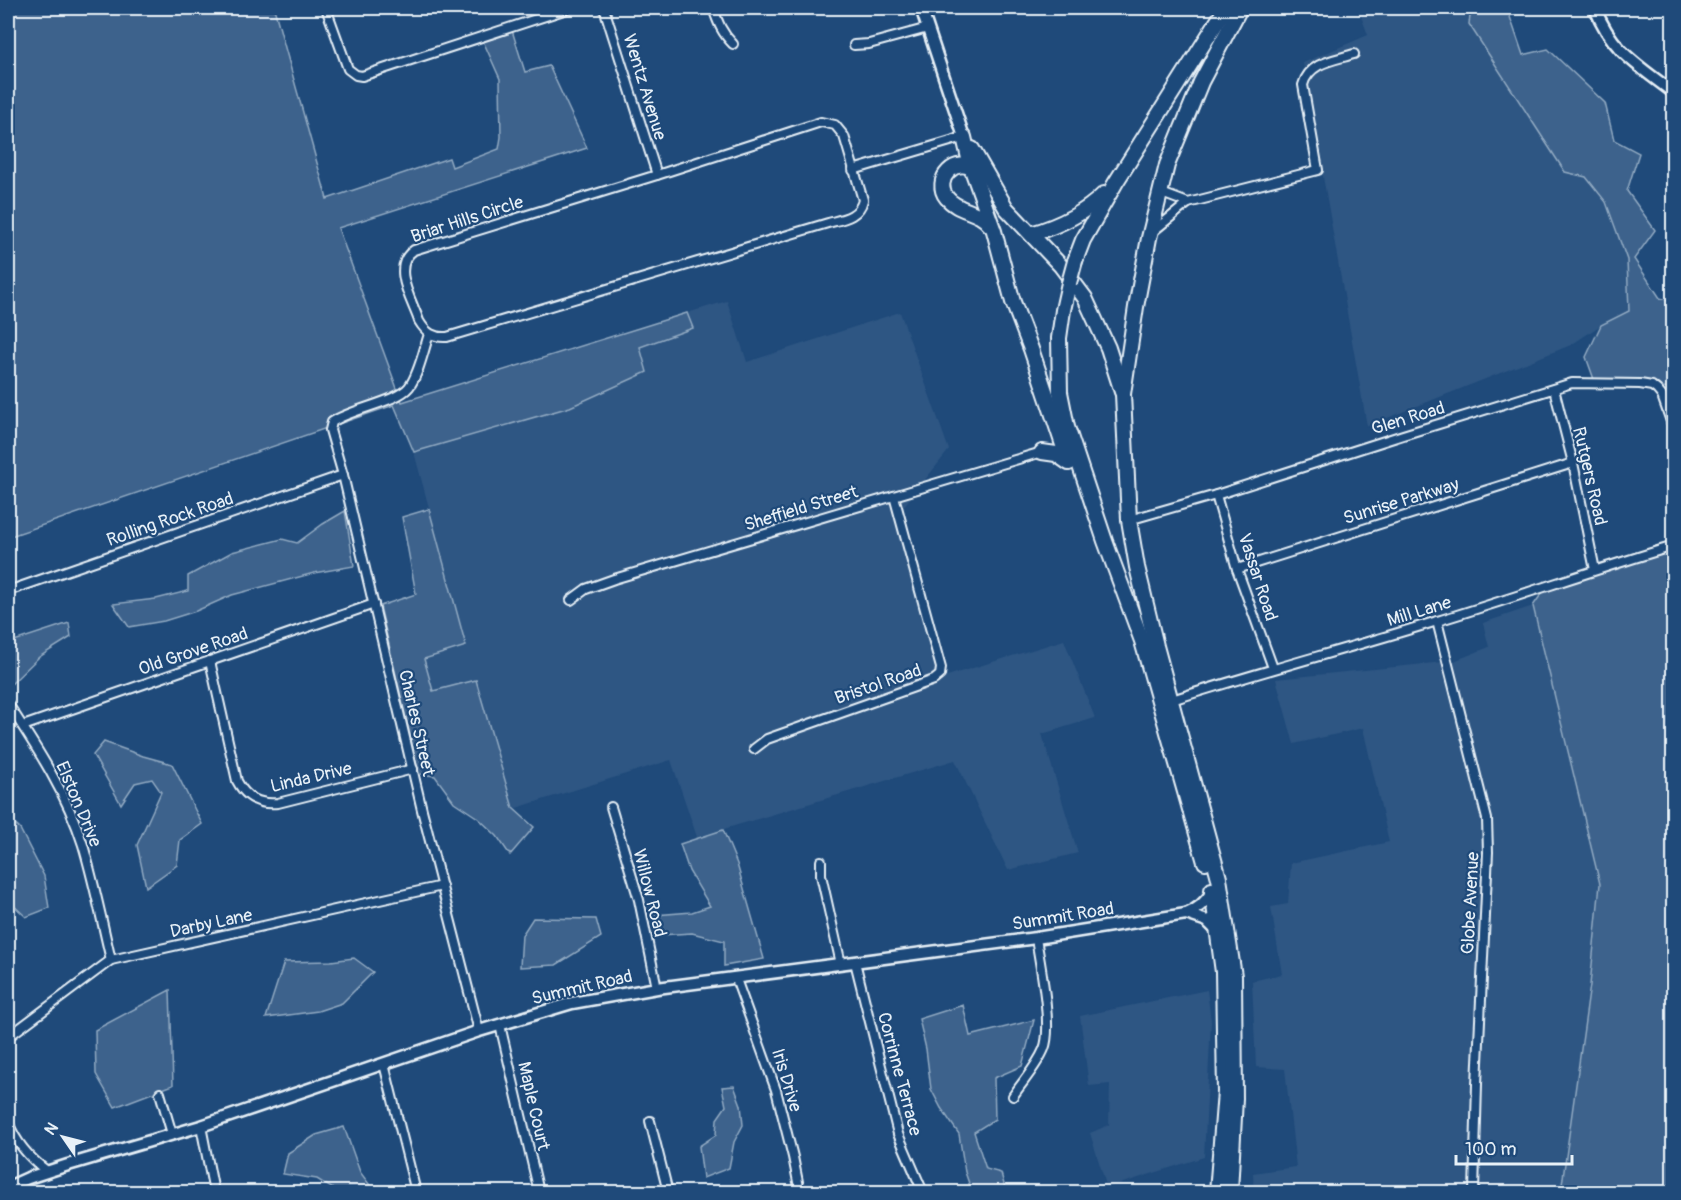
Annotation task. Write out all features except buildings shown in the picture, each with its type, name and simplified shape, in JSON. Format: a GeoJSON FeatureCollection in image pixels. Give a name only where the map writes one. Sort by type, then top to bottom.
{"type":"FeatureCollection","features":[{"type":"Feature","properties":{"kind":"highway"},"geometry":{"type":"LineString","coordinates":[[1217,1192],[1225,1098],[1223,972],[1210,878],[1142,641],[1105,541],[1067,427],[1060,392],[1059,338],[1068,283],[1083,240],[1116,182],[1226,8]]}},
{"type":"Feature","properties":{"kind":"highway"},"geometry":{"type":"LineString","coordinates":[[1230,1192],[1235,1098],[1234,976],[1219,878],[1137,567],[1129,520],[1123,394],[1136,307],[1159,192],[1175,144],[1201,82],[1240,8]]}},
{"type":"Feature","properties":{"kind":"highway"},"geometry":{"type":"LineString","coordinates":[[964,137],[971,167],[994,231],[1013,302],[1031,349],[1056,428],[1105,541]]}},
{"type":"Feature","properties":{"kind":"highway"},"geometry":{"type":"LineString","coordinates":[[964,137],[1006,208]]}},
{"type":"Feature","properties":{"kind":"highway"},"geometry":{"type":"LineString","coordinates":[[994,231],[986,219],[950,202],[943,192],[944,180],[952,168],[961,165],[971,167],[980,175],[994,196],[1061,266],[1085,298],[1108,348],[1123,394]]}},
{"type":"Feature","properties":{"kind":"highway"},"geometry":{"type":"LineString","coordinates":[[1031,234],[1080,213],[1116,182]]}},
{"type":"Feature","properties":{"kind":"highway"},"geometry":{"type":"LineString","coordinates":[[1042,452],[1053,440],[1056,428]]}},
{"type":"Feature","properties":{"kind":"highway"},"geometry":{"type":"LineString","coordinates":[[1042,452],[1061,456],[1070,463]]}},
{"type":"Feature","properties":{"kind":"main road"},"geometry":{"type":"LineString","coordinates":[[921,8],[964,137]]}},
{"type":"Feature","properties":{"kind":"main road"},"geometry":{"type":"LineString","coordinates":[[1595,8],[1607,33],[1626,56],[1674,93]]}},
{"type":"Feature","properties":{"kind":"main road","name":"Summit Road"},"geometry":{"type":"LineString","coordinates":[[8,1190],[47,1172],[201,1126],[479,1031],[572,1003],[657,988],[1036,938],[1186,914],[1197,909],[1212,892]]}},
{"type":"Feature","properties":{"kind":"main road"},"geometry":{"type":"LineString","coordinates":[[1186,914],[1207,921],[1218,932]]}},
{"type":"Feature","properties":{"kind":"street"},"geometry":{"type":"LineString","coordinates":[[326,8],[347,65],[352,73],[362,76],[570,8]]}},
{"type":"Feature","properties":{"kind":"street","name":"Wentz Avenue"},"geometry":{"type":"LineString","coordinates":[[604,8],[657,176]]}},
{"type":"Feature","properties":{"kind":"street"},"geometry":{"type":"LineString","coordinates":[[713,8],[725,36],[734,44]]}},
{"type":"Feature","properties":{"kind":"street"},"geometry":{"type":"LineString","coordinates":[[854,45],[869,44],[928,28]]}},
{"type":"Feature","properties":{"kind":"street"},"geometry":{"type":"LineString","coordinates":[[1150,234],[1188,203],[1318,170],[1304,89],[1305,79],[1309,72],[1317,66],[1354,54]]}},
{"type":"Feature","properties":{"kind":"street","name":"Briar Hills Circle"},"geometry":{"type":"LineString","coordinates":[[821,122],[834,125],[844,136],[853,170],[862,200],[859,210],[850,216],[447,337],[440,338],[429,334],[423,328],[402,272],[404,260],[414,250],[657,176],[821,122]]}},
{"type":"Feature","properties":{"kind":"street"},"geometry":{"type":"LineString","coordinates":[[853,170],[964,137]]}},
{"type":"Feature","properties":{"kind":"street"},"geometry":{"type":"LineString","coordinates":[[1159,192],[1188,203]]}},
{"type":"Feature","properties":{"kind":"street","name":"Charles Street"},"geometry":{"type":"LineString","coordinates":[[429,334],[414,379],[407,389],[397,396],[341,415],[332,422],[330,430],[479,1031]]}},
{"type":"Feature","properties":{"kind":"street","name":"Glen Road"},"geometry":{"type":"LineString","coordinates":[[1129,520],[1216,495],[1572,383],[1652,386],[1662,396],[1674,430]]}},
{"type":"Feature","properties":{"kind":"street","name":"Rutgers Road"},"geometry":{"type":"LineString","coordinates":[[1554,388],[1573,463],[1595,570]]}},
{"type":"Feature","properties":{"kind":"street","name":"Sheffield Street"},"geometry":{"type":"LineString","coordinates":[[571,600],[586,589],[610,580],[1042,452]]}},
{"type":"Feature","properties":{"kind":"street","name":"Sunrise Parkway"},"geometry":{"type":"LineString","coordinates":[[1238,568],[1573,463]]}},
{"type":"Feature","properties":{"kind":"street","name":"Rolling Rock Road"},"geometry":{"type":"LineString","coordinates":[[8,591],[343,475]]}},
{"type":"Feature","properties":{"kind":"street","name":"Vassar Road"},"geometry":{"type":"LineString","coordinates":[[1216,495],[1238,568],[1273,668]]}},
{"type":"Feature","properties":{"kind":"street","name":"Bristol Road"},"geometry":{"type":"LineString","coordinates":[[754,749],[767,739],[934,680],[940,675],[894,496]]}},
{"type":"Feature","properties":{"kind":"street","name":"Mill Lane"},"geometry":{"type":"LineString","coordinates":[[1172,700],[1273,668],[1437,621],[1674,546]]}},
{"type":"Feature","properties":{"kind":"street","name":"Old Grove Road"},"geometry":{"type":"LineString","coordinates":[[23,726],[374,604]]}},
{"type":"Feature","properties":{"kind":"street","name":"Globe Avenue"},"geometry":{"type":"LineString","coordinates":[[1437,621],[1487,819],[1488,852],[1474,1192]]}},
{"type":"Feature","properties":{"kind":"street","name":"Linda Drive"},"geometry":{"type":"LineString","coordinates":[[210,661],[237,780],[245,793],[257,801],[278,803],[413,769]]}},
{"type":"Feature","properties":{"kind":"street","name":"Elston Drive"},"geometry":{"type":"LineString","coordinates":[[8,704],[35,744],[61,793],[82,844],[111,960]]}},
{"type":"Feature","properties":{"kind":"street","name":"Willow Road"},"geometry":{"type":"LineString","coordinates":[[611,807],[639,900],[657,988]]}},
{"type":"Feature","properties":{"kind":"street"},"geometry":{"type":"LineString","coordinates":[[821,861],[821,875],[841,964]]}},
{"type":"Feature","properties":{"kind":"street","name":"Darby Lane"},"geometry":{"type":"LineString","coordinates":[[8,1036],[111,960],[442,886]]}},
{"type":"Feature","properties":{"kind":"street"},"geometry":{"type":"LineString","coordinates":[[1013,1096],[1040,1059],[1048,1034],[1036,938]]}},
{"type":"Feature","properties":{"kind":"street","name":"Corrinne Terrace"},"geometry":{"type":"LineString","coordinates":[[855,962],[898,1134],[923,1192]]}},
{"type":"Feature","properties":{"kind":"street","name":"Iris Drive"},"geometry":{"type":"LineString","coordinates":[[736,979],[776,1090],[800,1192]]}},
{"type":"Feature","properties":{"kind":"street","name":"Maple Court"},"geometry":{"type":"LineString","coordinates":[[500,1025],[539,1192]]}},
{"type":"Feature","properties":{"kind":"street"},"geometry":{"type":"LineString","coordinates":[[384,1064],[416,1192]]}},
{"type":"Feature","properties":{"kind":"street"},"geometry":{"type":"LineString","coordinates":[[160,1093],[172,1134]]}},
{"type":"Feature","properties":{"kind":"street"},"geometry":{"type":"LineString","coordinates":[[650,1121],[668,1192]]}},
{"type":"Feature","properties":{"kind":"street"},"geometry":{"type":"LineString","coordinates":[[8,1122],[22,1148],[47,1172]]}},
{"type":"Feature","properties":{"kind":"street"},"geometry":{"type":"LineString","coordinates":[[201,1126],[214,1192]]}},
{"type":"Feature","properties":{"kind":"shaded area"},"geometry":{"type":"Polygon","coordinates":[[[8,8],[274,8],[327,199],[449,158],[452,167],[499,149],[501,137],[500,79],[480,34],[510,24],[525,72],[549,66],[587,148],[338,228],[402,402],[687,313],[693,328],[640,347],[647,372],[570,407],[414,452],[394,405],[8,537],[8,8]]]}},
{"type":"Feature","properties":{"kind":"shaded area"},"geometry":{"type":"Polygon","coordinates":[[[1358,8],[1471,8],[1469,24],[1565,172],[1586,177],[1606,202],[1627,260],[1629,311],[1601,325],[1571,345],[1367,426],[1303,63],[1368,35],[1358,8]]]}},
{"type":"Feature","properties":{"kind":"shaded area"},"geometry":{"type":"Polygon","coordinates":[[[1471,8],[1507,8],[1523,55],[1548,49],[1605,103],[1614,140],[1639,153],[1627,191],[1655,230],[1634,259],[1660,298],[1673,302],[1673,389],[1595,382],[1586,357],[1601,325],[1629,311],[1627,260],[1606,202],[1586,177],[1565,172],[1469,24],[1471,8]]]}},
{"type":"Feature","properties":{"kind":"shaded area"},"geometry":{"type":"Polygon","coordinates":[[[727,301],[747,362],[900,312],[949,450],[899,512],[947,676],[1064,640],[1095,718],[1042,734],[1078,853],[1008,870],[955,760],[697,837],[671,760],[513,809],[476,681],[432,691],[424,659],[466,646],[414,452],[570,407],[647,372],[639,347],[692,328],[687,313],[727,301]]]}},
{"type":"Feature","properties":{"kind":"shaded area"},"geometry":{"type":"Polygon","coordinates":[[[429,509],[466,646],[424,659],[433,691],[476,680],[513,808],[534,827],[510,855],[497,836],[478,818],[454,802],[435,776],[419,774],[380,606],[416,594],[402,517],[429,509]]]}},
{"type":"Feature","properties":{"kind":"shaded area"},"geometry":{"type":"Polygon","coordinates":[[[345,511],[354,566],[314,573],[232,595],[196,611],[164,621],[129,627],[113,604],[156,599],[188,591],[188,576],[232,552],[282,539],[297,543],[345,511]]]}},
{"type":"Feature","properties":{"kind":"shaded area"},"geometry":{"type":"Polygon","coordinates":[[[1673,546],[1673,1192],[1561,1192],[1590,985],[1600,884],[1533,606],[1547,586],[1673,546]]]}},
{"type":"Feature","properties":{"kind":"shaded area"},"geometry":{"type":"Polygon","coordinates":[[[1533,606],[1600,884],[1590,985],[1561,1192],[1254,1192],[1253,1173],[1296,1167],[1285,1069],[1256,1067],[1252,981],[1282,974],[1271,907],[1288,904],[1291,863],[1389,842],[1363,728],[1294,744],[1276,679],[1454,661],[1489,647],[1483,623],[1533,606]]]}},
{"type":"Feature","properties":{"kind":"shaded area"},"geometry":{"type":"Polygon","coordinates":[[[69,623],[71,637],[39,657],[8,687],[8,643],[69,623]]]}},
{"type":"Feature","properties":{"kind":"shaded area"},"geometry":{"type":"Polygon","coordinates":[[[104,742],[172,764],[202,824],[180,840],[177,865],[146,887],[137,845],[161,792],[152,779],[135,783],[121,804],[93,755],[104,742]]]}},
{"type":"Feature","properties":{"kind":"shaded area"},"geometry":{"type":"Polygon","coordinates":[[[8,818],[20,829],[44,876],[49,908],[26,917],[8,900],[8,818]]]}},
{"type":"Feature","properties":{"kind":"shaded area"},"geometry":{"type":"Polygon","coordinates":[[[723,830],[737,864],[764,959],[724,966],[724,941],[692,933],[660,935],[655,915],[692,912],[710,906],[689,871],[680,844],[723,830]]]}},
{"type":"Feature","properties":{"kind":"shaded area"},"geometry":{"type":"Polygon","coordinates":[[[533,918],[596,919],[601,937],[556,965],[520,967],[522,935],[533,918]]]}},
{"type":"Feature","properties":{"kind":"shaded area"},"geometry":{"type":"Polygon","coordinates":[[[354,958],[373,972],[342,1003],[318,1011],[266,1018],[284,962],[354,958]]]}},
{"type":"Feature","properties":{"kind":"shaded area"},"geometry":{"type":"Polygon","coordinates":[[[170,990],[173,1085],[115,1107],[96,1074],[95,1030],[170,990]]]}},
{"type":"Feature","properties":{"kind":"shaded area"},"geometry":{"type":"Polygon","coordinates":[[[1207,990],[1211,1021],[1204,1157],[1107,1188],[1090,1133],[1109,1125],[1110,1084],[1089,1086],[1080,1016],[1207,990]]]}},
{"type":"Feature","properties":{"kind":"shaded area"},"geometry":{"type":"Polygon","coordinates":[[[963,1005],[970,1036],[1034,1020],[1022,1066],[994,1078],[995,1119],[974,1132],[986,1169],[1001,1173],[1006,1192],[972,1192],[965,1172],[959,1134],[931,1089],[926,1049],[919,1019],[963,1005]]]}},
{"type":"Feature","properties":{"kind":"shaded area"},"geometry":{"type":"Polygon","coordinates":[[[734,1086],[741,1105],[743,1125],[734,1142],[729,1168],[703,1178],[699,1146],[716,1135],[717,1119],[726,1106],[722,1087],[734,1086]]]}},
{"type":"Feature","properties":{"kind":"shaded area"},"geometry":{"type":"Polygon","coordinates":[[[344,1127],[360,1172],[375,1192],[338,1192],[317,1179],[283,1174],[288,1153],[316,1135],[344,1127]]]}}]}
